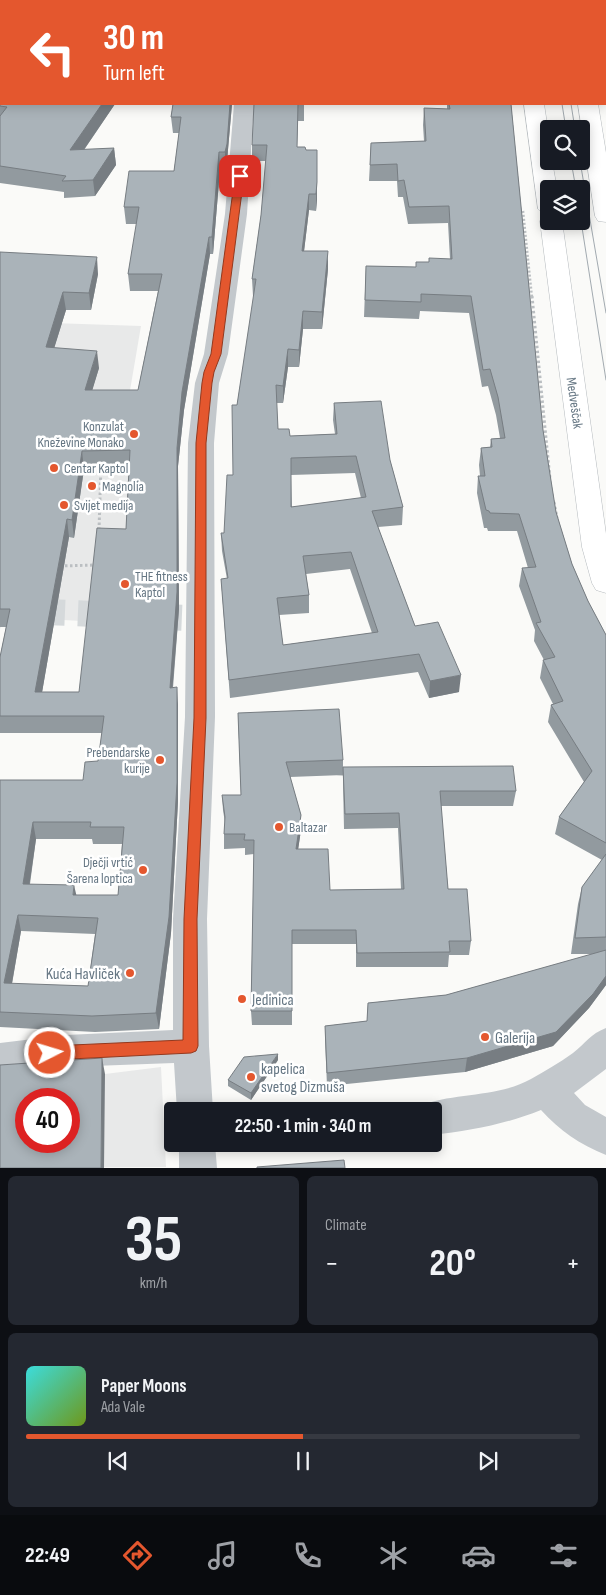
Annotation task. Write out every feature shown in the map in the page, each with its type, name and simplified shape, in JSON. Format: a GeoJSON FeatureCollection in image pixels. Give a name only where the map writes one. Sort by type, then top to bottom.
{"type":"FeatureCollection","features":[{"type":"Feature","properties":{"kind":"main road"},"geometry":{"type":"LineString","coordinates":[[534,105],[545,180]]}},
{"type":"Feature","properties":{"kind":"main road"},"geometry":{"type":"LineString","coordinates":[[588,105],[601,168],[606,216]]}},
{"type":"Feature","properties":{"kind":"main road","name":"Medveščak"},"geometry":{"type":"LineString","coordinates":[[551,230],[594,540],[606,583]]}},
{"type":"Feature","properties":{"kind":"street"},"geometry":{"type":"LineString","coordinates":[[194,1102],[191,1046],[190,919],[199,764],[194,618],[202,434],[207,383],[216,354],[236,214],[244,105]]}},
{"type":"Feature","properties":{"kind":"street"},"geometry":{"type":"LineString","coordinates":[[442,1117],[485,1112],[518,1103],[567,1077],[599,1053],[606,1044]]}},
{"type":"Feature","properties":{"kind":"street"},"geometry":{"type":"LineString","coordinates":[[0,1059],[66,1051],[191,1046]]}},
{"type":"Feature","properties":{"kind":"street"},"geometry":{"type":"LineString","coordinates":[[546,1089],[572,1117],[606,1137]]}},
{"type":"Feature","properties":{"kind":"street"},"geometry":{"type":"LineString","coordinates":[[197,1152],[198,1168]]}},
{"type":"Feature","properties":{"kind":"path"},"geometry":{"type":"LineString","coordinates":[[522,206],[550,481]]}},
{"type":"Feature","properties":{"kind":"path"},"geometry":{"type":"LineString","coordinates":[[99,539],[101,460]]}},
{"type":"Feature","properties":{"kind":"path"},"geometry":{"type":"LineString","coordinates":[[554,501],[558,520]]}},
{"type":"Feature","properties":{"kind":"path"},"geometry":{"type":"LineString","coordinates":[[56,566],[106,564]]}},
{"type":"Feature","properties":{"kind":"shaded area","name":"Centar Kaptol"},"geometry":{"type":"Polygon","coordinates":[[[0,314],[23,322],[141,326],[127,408],[178,466],[179,626],[5,617],[0,629],[0,314]]]}},
{"type":"Feature","properties":{"kind":"shaded area"},"geometry":{"type":"Polygon","coordinates":[[[161,1067],[166,1167],[0,1168],[0,1082],[105,1074],[161,1067]]]}},
{"type":"Feature","properties":{"kind":"building"},"geometry":{"type":"Polygon","coordinates":[[[101,105],[70,150],[114,148],[93,180],[62,181],[66,176],[0,166],[0,116],[7,107],[0,106],[101,105]]]}},
{"type":"Feature","properties":{"kind":"building"},"geometry":{"type":"Polygon","coordinates":[[[173,105],[230,105],[227,144],[225,152],[219,152],[212,237],[209,237],[182,392],[177,448],[177,592],[170,688],[177,687],[177,783],[169,917],[156,1013],[92,1016],[0,1012],[0,780],[83,780],[85,762],[98,761],[104,716],[0,716],[0,657],[10,609],[0,609],[0,252],[97,257],[89,293],[63,292],[46,347],[97,351],[85,390],[138,390],[162,274],[128,274],[139,207],[124,207],[129,171],[174,171],[181,117],[171,117],[173,105]],[[130,450],[82,451],[72,520],[67,519],[35,692],[79,692],[97,528],[126,529],[130,450]],[[33,822],[23,884],[74,885],[73,895],[118,895],[124,827],[90,827],[91,822],[33,822]],[[18,915],[4,983],[88,986],[98,918],[18,915]]]}},
{"type":"Feature","properties":{"kind":"building"},"geometry":{"type":"Polygon","coordinates":[[[254,105],[298,105],[297,147],[305,147],[306,150],[317,150],[316,194],[309,194],[302,251],[328,251],[322,312],[303,311],[299,350],[288,349],[283,386],[276,385],[278,429],[289,429],[290,436],[337,434],[334,403],[381,401],[390,460],[403,507],[372,511],[415,626],[438,622],[461,675],[430,681],[419,654],[229,680],[221,579],[228,578],[221,533],[224,533],[227,475],[233,475],[232,405],[237,405],[256,279],[252,279],[261,215],[267,145],[252,145],[254,105]],[[356,456],[291,458],[291,507],[366,497],[356,456]],[[351,552],[303,556],[309,595],[277,598],[283,645],[378,632],[351,552]]]}},
{"type":"Feature","properties":{"kind":"building"},"geometry":{"type":"Polygon","coordinates":[[[449,105],[511,105],[543,430],[556,512],[572,564],[588,601],[606,635],[606,843],[559,817],[592,771],[551,705],[563,701],[543,660],[555,657],[536,623],[541,622],[522,568],[536,567],[519,514],[490,513],[486,510],[478,476],[485,476],[481,448],[492,447],[491,439],[505,438],[498,397],[490,369],[483,370],[471,296],[421,294],[421,302],[365,300],[366,266],[416,267],[416,262],[429,262],[429,258],[452,259],[449,206],[409,207],[404,180],[398,181],[397,164],[370,165],[371,143],[426,141],[424,108],[450,109],[449,105]]]}},
{"type":"Feature","properties":{"kind":"building"},"geometry":{"type":"Polygon","coordinates":[[[339,709],[343,760],[286,762],[301,815],[296,849],[328,849],[330,890],[404,889],[399,813],[345,814],[343,767],[513,766],[516,791],[440,791],[448,889],[467,889],[471,941],[449,941],[450,952],[357,953],[356,930],[292,930],[292,1011],[251,1011],[254,840],[244,840],[245,834],[224,834],[225,817],[222,795],[241,795],[238,713],[339,709]]]}},
{"type":"Feature","properties":{"kind":"building"},"geometry":{"type":"Polygon","coordinates":[[[606,854],[606,937],[575,938],[582,887],[606,854]]]}},
{"type":"Feature","properties":{"kind":"building"},"geometry":{"type":"Polygon","coordinates":[[[606,950],[606,976],[593,994],[556,1032],[467,1058],[327,1073],[325,1026],[367,1021],[368,1003],[446,995],[606,950]]]}},
{"type":"Feature","properties":{"kind":"building","name":"kapelica svetog Dizmuša"},"geometry":{"type":"Polygon","coordinates":[[[278,1054],[251,1093],[228,1080],[244,1057],[278,1054]]]}},
{"type":"Feature","properties":{"kind":"building"},"geometry":{"type":"Polygon","coordinates":[[[102,1058],[101,1168],[0,1168],[0,1065],[102,1058]]]}},
{"type":"Feature","properties":{"kind":"building"},"geometry":{"type":"Polygon","coordinates":[[[344,1160],[345,1168],[257,1168],[257,1167],[344,1160]]]}},
{"type":"Feature","properties":{"kind":"tunnel"},"geometry":{"type":"LineString","coordinates":[[0,610],[187,618]]}},
{"type":"Feature","properties":{"kind":"tram line"},"geometry":{"type":"LineString","coordinates":[[562,105],[565,120]]}},
{"type":"Feature","properties":{"kind":"tram line"},"geometry":{"type":"LineString","coordinates":[[571,105],[574,120]]}},
{"type":"Feature","properties":{"kind":"tram line"},"geometry":{"type":"LineString","coordinates":[[573,170],[574,180]]}},
{"type":"Feature","properties":{"kind":"tram line"},"geometry":{"type":"LineString","coordinates":[[582,170],[606,313]]}},
{"type":"Feature","properties":{"kind":"tram line"},"geometry":{"type":"LineString","coordinates":[[582,230],[606,380]]}},
{"type":"Feature","properties":{"kind":"place","name":"Konzulat Kneževine Monako"},"geometry":{"type":"Point","coordinates":[134,434]}},
{"type":"Feature","properties":{"kind":"place","name":"Centar Kaptol"},"geometry":{"type":"Point","coordinates":[54,468]}},
{"type":"Feature","properties":{"kind":"place","name":"Magnolia"},"geometry":{"type":"Point","coordinates":[92,486]}},
{"type":"Feature","properties":{"kind":"place","name":"Svijet medija"},"geometry":{"type":"Point","coordinates":[64,505]}},
{"type":"Feature","properties":{"kind":"place","name":"THE fitness Kaptol"},"geometry":{"type":"Point","coordinates":[125,584]}},
{"type":"Feature","properties":{"kind":"place","name":"Prebendarske kurije"},"geometry":{"type":"Point","coordinates":[160,760]}},
{"type":"Feature","properties":{"kind":"place","name":"Baltazar"},"geometry":{"type":"Point","coordinates":[279,827]}},
{"type":"Feature","properties":{"kind":"place","name":"Dječji vrtić Šarena loptica"},"geometry":{"type":"Point","coordinates":[143,870]}},
{"type":"Feature","properties":{"kind":"place","name":"Kuća Havliček"},"geometry":{"type":"Point","coordinates":[130,973]}},
{"type":"Feature","properties":{"kind":"place","name":"Jedinica"},"geometry":{"type":"Point","coordinates":[242,999]}},
{"type":"Feature","properties":{"kind":"place","name":"Galerija"},"geometry":{"type":"Point","coordinates":[485,1037]}},
{"type":"Feature","properties":{"kind":"place","name":"kapelica svetog Dizmuša"},"geometry":{"type":"Point","coordinates":[251,1077]}},
{"type":"Feature","properties":{"kind":"route"},"geometry":{"type":"LineString","coordinates":[[50,1053],[191,1046],[190,919],[200,718],[201,443],[204,402],[209,372],[216,354],[240,176]]}}]}
